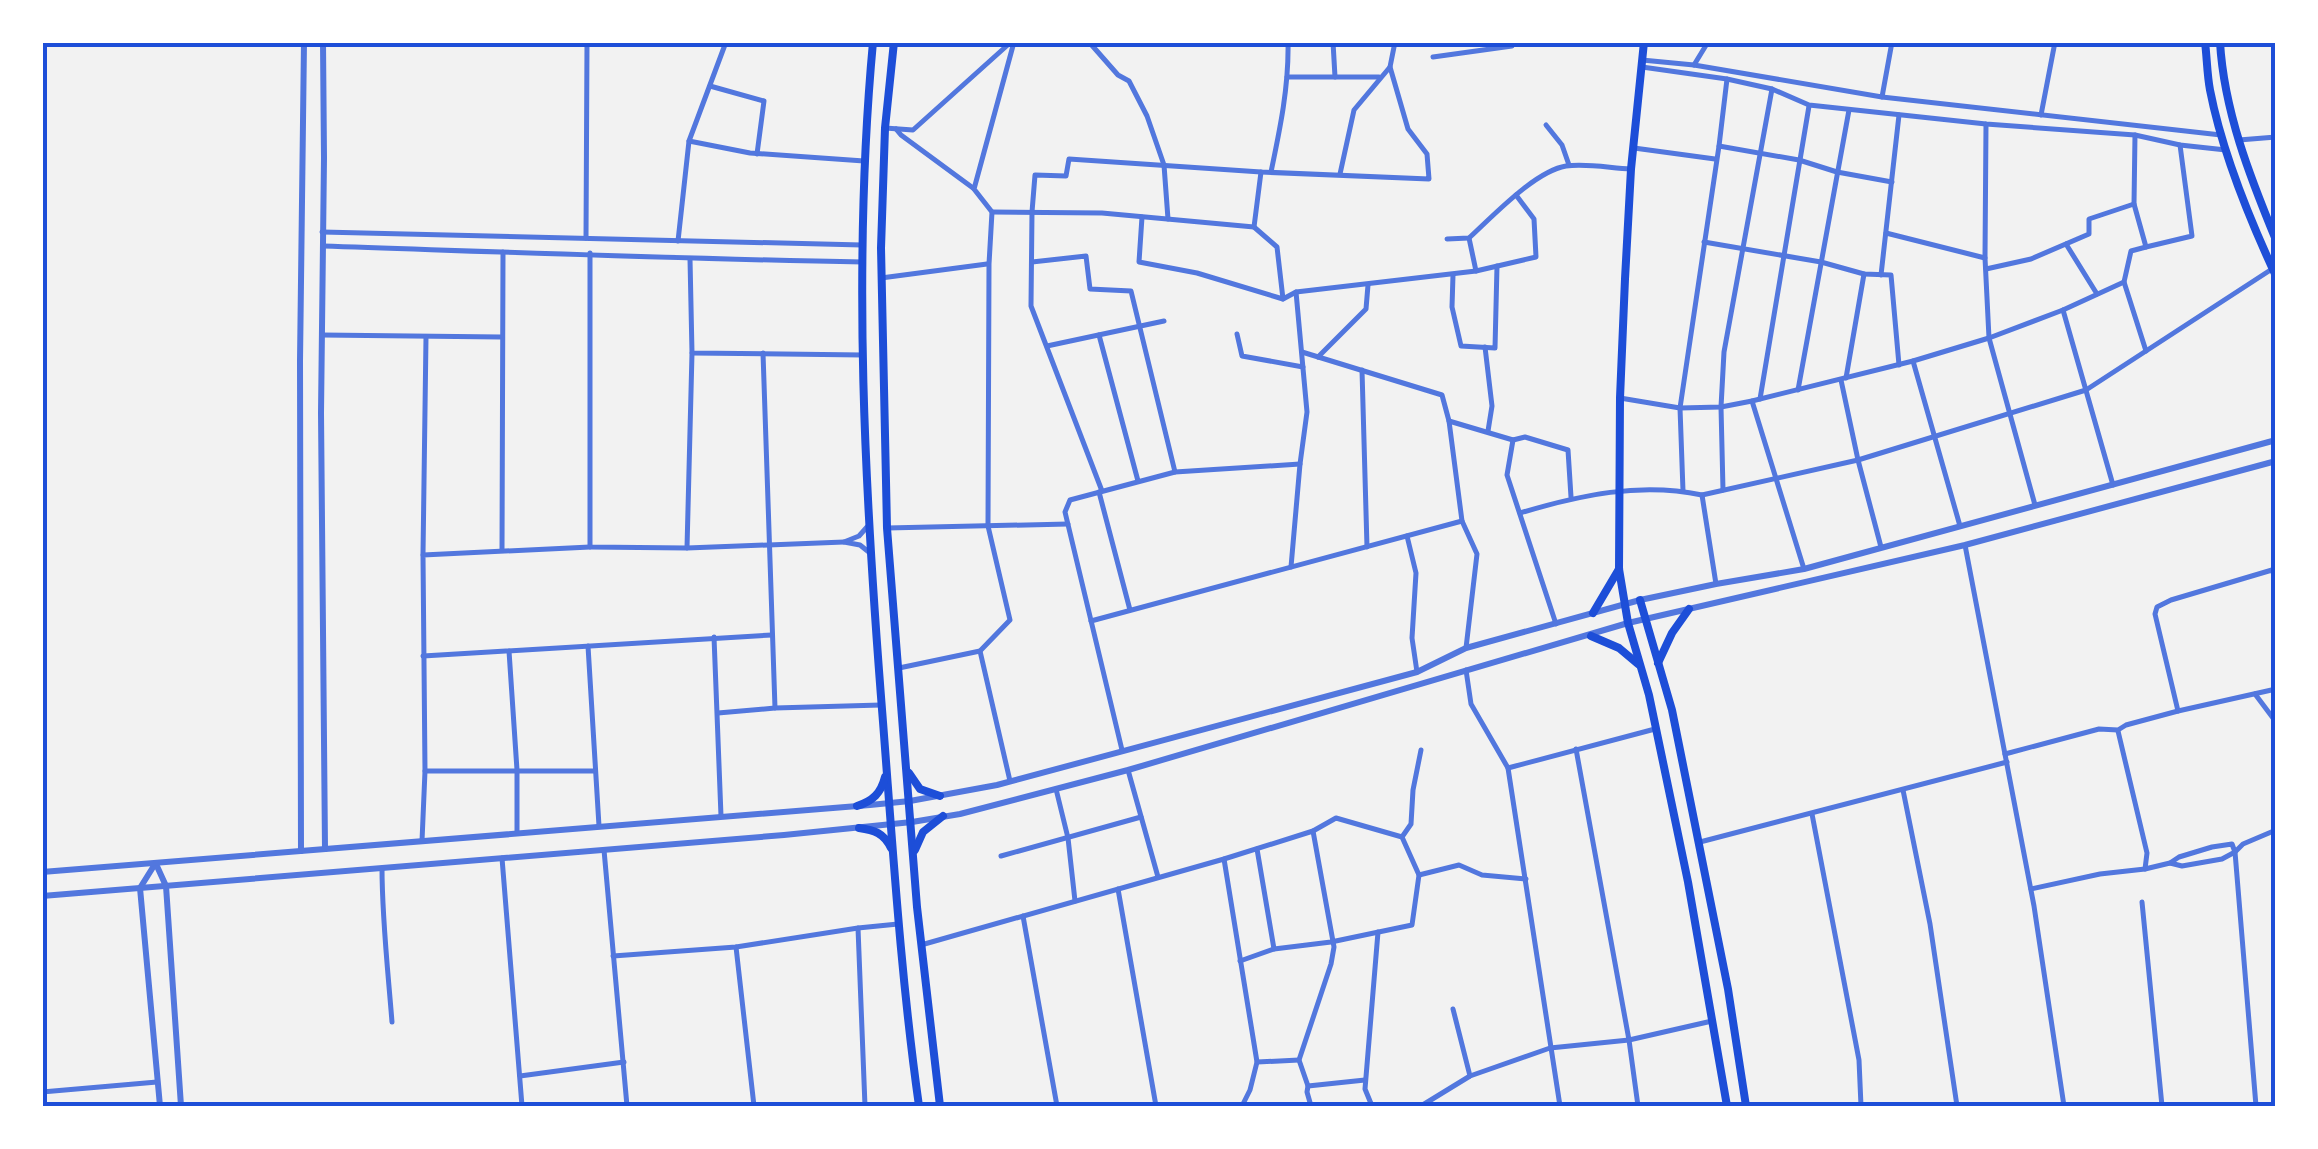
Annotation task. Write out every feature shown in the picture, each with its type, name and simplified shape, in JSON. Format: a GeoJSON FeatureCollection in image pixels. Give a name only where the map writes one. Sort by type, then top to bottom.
{"type":"FeatureCollection","features":[{"type":"Feature","properties":{"kind":"main road"},"geometry":{"type":"LineString","coordinates":[[872,42],[862,246],[870,553],[899,924],[918,1106]]}},
{"type":"Feature","properties":{"kind":"main road"},"geometry":{"type":"LineString","coordinates":[[894,42],[882,197],[887,528],[922,944],[940,1106]]}},
{"type":"Feature","properties":{"kind":"main road"},"geometry":{"type":"LineString","coordinates":[[1644,42],[1631,169],[1620,398],[1619,569],[1628,624],[1649,695],[1688,882],[1727,1106]]}},
{"type":"Feature","properties":{"kind":"main road"},"geometry":{"type":"LineString","coordinates":[[2206,42],[2208,85],[2221,135],[2274,273]]}},
{"type":"Feature","properties":{"kind":"main road"},"geometry":{"type":"LineString","coordinates":[[2220,42],[2225,89],[2238,140],[2276,240]]}},
{"type":"Feature","properties":{"kind":"main road"},"geometry":{"type":"LineString","coordinates":[[1594,614],[1619,569]]}},
{"type":"Feature","properties":{"kind":"main road"},"geometry":{"type":"LineString","coordinates":[[1640,600],[1672,710],[1728,989],[1746,1106]]}},
{"type":"Feature","properties":{"kind":"main road"},"geometry":{"type":"LineString","coordinates":[[1658,663],[1689,609]]}},
{"type":"Feature","properties":{"kind":"main road"},"geometry":{"type":"LineString","coordinates":[[1591,636],[1618,648],[1639,665]]}},
{"type":"Feature","properties":{"kind":"main road"},"geometry":{"type":"LineString","coordinates":[[908,771],[920,788],[940,796]]}},
{"type":"Feature","properties":{"kind":"main road"},"geometry":{"type":"LineString","coordinates":[[857,806],[878,794],[886,772]]}},
{"type":"Feature","properties":{"kind":"main road"},"geometry":{"type":"LineString","coordinates":[[914,854],[924,832],[942,816]]}},
{"type":"Feature","properties":{"kind":"main road"},"geometry":{"type":"LineString","coordinates":[[859,828],[882,835],[894,856]]}},
{"type":"Feature","properties":{"kind":"street"},"geometry":{"type":"LineString","coordinates":[[301,851],[304,42]]}},
{"type":"Feature","properties":{"kind":"street"},"geometry":{"type":"LineString","coordinates":[[323,42],[325,849]]}},
{"type":"Feature","properties":{"kind":"street"},"geometry":{"type":"LineString","coordinates":[[586,238],[587,42]]}},
{"type":"Feature","properties":{"kind":"street"},"geometry":{"type":"LineString","coordinates":[[678,241],[689,142],[726,42]]}},
{"type":"Feature","properties":{"kind":"street"},"geometry":{"type":"LineString","coordinates":[[886,128],[913,130],[1012,42]]}},
{"type":"Feature","properties":{"kind":"street"},"geometry":{"type":"LineString","coordinates":[[974,188],[1012,42]]}},
{"type":"Feature","properties":{"kind":"street"},"geometry":{"type":"LineString","coordinates":[[1089,42],[1118,75],[1129,81],[1148,116],[1164,165],[1168,219]]}},
{"type":"Feature","properties":{"kind":"street"},"geometry":{"type":"LineString","coordinates":[[1270,172],[1281,128],[1288,42]]}},
{"type":"Feature","properties":{"kind":"street"},"geometry":{"type":"LineString","coordinates":[[1333,42],[1335,77]]}},
{"type":"Feature","properties":{"kind":"street"},"geometry":{"type":"LineString","coordinates":[[1339,174],[1354,110],[1390,66],[1395,42]]}},
{"type":"Feature","properties":{"kind":"street"},"geometry":{"type":"LineString","coordinates":[[1433,57],[1512,46],[1512,42]]}},
{"type":"Feature","properties":{"kind":"street"},"geometry":{"type":"LineString","coordinates":[[1694,64],[1708,42]]}},
{"type":"Feature","properties":{"kind":"street"},"geometry":{"type":"LineString","coordinates":[[1882,97],[1892,42]]}},
{"type":"Feature","properties":{"kind":"street"},"geometry":{"type":"LineString","coordinates":[[2041,115],[2055,42]]}},
{"type":"Feature","properties":{"kind":"street"},"geometry":{"type":"LineString","coordinates":[[1642,64],[1694,64],[1882,97],[2221,135]]}},
{"type":"Feature","properties":{"kind":"street"},"geometry":{"type":"LineString","coordinates":[[1642,64],[1772,89],[1809,105],[2135,135],[2227,150]]}},
{"type":"Feature","properties":{"kind":"street"},"geometry":{"type":"LineString","coordinates":[[1131,611],[1101,492],[1032,306],[1035,175],[1066,176],[1069,159],[1429,179],[1427,154],[1408,129],[1390,66]]}},
{"type":"Feature","properties":{"kind":"street"},"geometry":{"type":"LineString","coordinates":[[1287,77],[1382,77]]}},
{"type":"Feature","properties":{"kind":"street"},"geometry":{"type":"LineString","coordinates":[[1684,491],[1680,408],[1726,79]]}},
{"type":"Feature","properties":{"kind":"street"},"geometry":{"type":"LineString","coordinates":[[710,86],[764,101],[758,154]]}},
{"type":"Feature","properties":{"kind":"street"},"geometry":{"type":"LineString","coordinates":[[1724,490],[1724,352],[1772,89]]}},
{"type":"Feature","properties":{"kind":"street"},"geometry":{"type":"LineString","coordinates":[[1804,569],[1756,400],[1809,105]]}},
{"type":"Feature","properties":{"kind":"street"},"geometry":{"type":"LineString","coordinates":[[1798,390],[1848,110]]}},
{"type":"Feature","properties":{"kind":"street"},"geometry":{"type":"LineString","coordinates":[[1881,275],[1899,115]]}},
{"type":"Feature","properties":{"kind":"street"},"geometry":{"type":"LineString","coordinates":[[1986,124],[1989,338],[2035,506]]}},
{"type":"Feature","properties":{"kind":"street"},"geometry":{"type":"LineString","coordinates":[[1546,125],[1562,144],[1569,166]]}},
{"type":"Feature","properties":{"kind":"street"},"geometry":{"type":"LineString","coordinates":[[896,129],[974,188],[992,212],[988,526],[1010,620],[980,652],[900,668]]}},
{"type":"Feature","properties":{"kind":"street"},"geometry":{"type":"LineString","coordinates":[[2135,135],[2134,204],[2146,247]]}},
{"type":"Feature","properties":{"kind":"street"},"geometry":{"type":"LineString","coordinates":[[2238,140],[2276,137]]}},
{"type":"Feature","properties":{"kind":"street"},"geometry":{"type":"LineString","coordinates":[[689,142],[758,154],[864,161]]}},
{"type":"Feature","properties":{"kind":"street"},"geometry":{"type":"LineString","coordinates":[[2146,352],[2124,282],[2130,251],[2192,236],[2180,145]]}},
{"type":"Feature","properties":{"kind":"street"},"geometry":{"type":"LineString","coordinates":[[1719,146],[1892,182]]}},
{"type":"Feature","properties":{"kind":"street"},"geometry":{"type":"LineString","coordinates":[[1634,148],[1716,160]]}},
{"type":"Feature","properties":{"kind":"street"},"geometry":{"type":"LineString","coordinates":[[1447,239],[1469,238],[1516,195],[1554,169],[1631,169]]}},
{"type":"Feature","properties":{"kind":"street"},"geometry":{"type":"LineString","coordinates":[[1254,227],[1261,172]]}},
{"type":"Feature","properties":{"kind":"street"},"geometry":{"type":"LineString","coordinates":[[1142,216],[1139,262],[1197,273],[1283,299],[1296,292],[1476,272],[1536,257],[1534,219],[1516,195]]}},
{"type":"Feature","properties":{"kind":"street"},"geometry":{"type":"LineString","coordinates":[[1986,269],[2031,259],[2066,244],[2088,234],[2089,219],[2134,204]]}},
{"type":"Feature","properties":{"kind":"street"},"geometry":{"type":"LineString","coordinates":[[992,212],[1102,213],[1254,227],[1277,247],[1283,299]]}},
{"type":"Feature","properties":{"kind":"street"},"geometry":{"type":"LineString","coordinates":[[322,232],[862,246]]}},
{"type":"Feature","properties":{"kind":"street"},"geometry":{"type":"LineString","coordinates":[[1886,233],[1985,258]]}},
{"type":"Feature","properties":{"kind":"street"},"geometry":{"type":"LineString","coordinates":[[1469,238],[1476,272]]}},
{"type":"Feature","properties":{"kind":"street"},"geometry":{"type":"LineString","coordinates":[[1704,242],[1821,262],[1864,274],[1892,275],[1899,364]]}},
{"type":"Feature","properties":{"kind":"street"},"geometry":{"type":"LineString","coordinates":[[2066,244],[2096,294]]}},
{"type":"Feature","properties":{"kind":"street"},"geometry":{"type":"LineString","coordinates":[[323,246],[863,262]]}},
{"type":"Feature","properties":{"kind":"street"},"geometry":{"type":"LineString","coordinates":[[502,550],[503,252]]}},
{"type":"Feature","properties":{"kind":"street"},"geometry":{"type":"LineString","coordinates":[[590,253],[590,547]]}},
{"type":"Feature","properties":{"kind":"street"},"geometry":{"type":"LineString","coordinates":[[1032,262],[1086,256],[1090,290],[1131,291],[1174,472]]}},
{"type":"Feature","properties":{"kind":"street"},"geometry":{"type":"LineString","coordinates":[[687,548],[690,259]]}},
{"type":"Feature","properties":{"kind":"street"},"geometry":{"type":"LineString","coordinates":[[881,278],[989,264]]}},
{"type":"Feature","properties":{"kind":"street"},"geometry":{"type":"LineString","coordinates":[[1454,274],[1452,307],[1462,346],[1494,348],[1498,266]]}},
{"type":"Feature","properties":{"kind":"street"},"geometry":{"type":"LineString","coordinates":[[1520,513],[1572,497],[1620,490],[1702,494],[1724,490],[1858,460],[2086,390],[2274,273]]}},
{"type":"Feature","properties":{"kind":"street"},"geometry":{"type":"LineString","coordinates":[[1864,274],[1844,379],[1858,460],[1881,548]]}},
{"type":"Feature","properties":{"kind":"street"},"geometry":{"type":"LineString","coordinates":[[1620,398],[1680,408],[1721,408],[1756,400],[1989,338],[2124,282]]}},
{"type":"Feature","properties":{"kind":"street"},"geometry":{"type":"LineString","coordinates":[[1318,357],[1366,309],[1368,284]]}},
{"type":"Feature","properties":{"kind":"street"},"geometry":{"type":"LineString","coordinates":[[1291,567],[1307,412],[1296,292]]}},
{"type":"Feature","properties":{"kind":"street"},"geometry":{"type":"LineString","coordinates":[[2063,310],[2113,484]]}},
{"type":"Feature","properties":{"kind":"street"},"geometry":{"type":"LineString","coordinates":[[1046,346],[1164,321]]}},
{"type":"Feature","properties":{"kind":"street"},"geometry":{"type":"LineString","coordinates":[[1237,334],[1242,356],[1303,367]]}},
{"type":"Feature","properties":{"kind":"street"},"geometry":{"type":"LineString","coordinates":[[1099,335],[1138,481]]}},
{"type":"Feature","properties":{"kind":"street"},"geometry":{"type":"LineString","coordinates":[[322,336],[502,337]]}},
{"type":"Feature","properties":{"kind":"street"},"geometry":{"type":"LineString","coordinates":[[422,840],[426,337]]}},
{"type":"Feature","properties":{"kind":"street"},"geometry":{"type":"LineString","coordinates":[[1485,348],[1492,406],[1488,432]]}},
{"type":"Feature","properties":{"kind":"street"},"geometry":{"type":"LineString","coordinates":[[1302,352],[1442,395],[1462,521],[1477,554],[1466,648]]}},
{"type":"Feature","properties":{"kind":"street"},"geometry":{"type":"LineString","coordinates":[[692,353],[863,355]]}},
{"type":"Feature","properties":{"kind":"street"},"geometry":{"type":"LineString","coordinates":[[763,353],[775,708]]}},
{"type":"Feature","properties":{"kind":"street"},"geometry":{"type":"LineString","coordinates":[[1913,361],[1960,527]]}},
{"type":"Feature","properties":{"kind":"street"},"geometry":{"type":"LineString","coordinates":[[1362,370],[1367,547]]}},
{"type":"Feature","properties":{"kind":"street"},"geometry":{"type":"LineString","coordinates":[[1449,421],[1513,440],[1525,436],[1568,450],[1572,497]]}},
{"type":"Feature","properties":{"kind":"street"},"geometry":{"type":"LineString","coordinates":[[1513,440],[1508,476],[1556,624]]}},
{"type":"Feature","properties":{"kind":"street"},"geometry":{"type":"LineString","coordinates":[[42,872],[910,802],[1010,781],[1418,672],[1466,648],[1640,600],[1804,569],[2276,440]]}},
{"type":"Feature","properties":{"kind":"street"},"geometry":{"type":"LineString","coordinates":[[42,896],[912,822],[1056,790],[1645,619],[1965,545],[2274,462]]}},
{"type":"Feature","properties":{"kind":"street"},"geometry":{"type":"LineString","coordinates":[[1122,750],[1065,512],[1070,500],[1174,472],[1300,464]]}},
{"type":"Feature","properties":{"kind":"street"},"geometry":{"type":"LineString","coordinates":[[1702,494],[1716,584]]}},
{"type":"Feature","properties":{"kind":"street"},"geometry":{"type":"LineString","coordinates":[[1091,621],[1462,521]]}},
{"type":"Feature","properties":{"kind":"street"},"geometry":{"type":"LineString","coordinates":[[844,542],[859,536],[869,524]]}},
{"type":"Feature","properties":{"kind":"street"},"geometry":{"type":"LineString","coordinates":[[887,528],[1068,524]]}},
{"type":"Feature","properties":{"kind":"street"},"geometry":{"type":"LineString","coordinates":[[1407,536],[1416,573],[1412,638],[1418,672]]}},
{"type":"Feature","properties":{"kind":"street"},"geometry":{"type":"LineString","coordinates":[[423,555],[844,542],[860,545],[870,553]]}},
{"type":"Feature","properties":{"kind":"street"},"geometry":{"type":"LineString","coordinates":[[1965,545],[2031,889],[2064,1106]]}},
{"type":"Feature","properties":{"kind":"street"},"geometry":{"type":"LineString","coordinates":[[2178,711],[2155,614],[2157,608],[2171,600],[2272,570],[2276,579]]}},
{"type":"Feature","properties":{"kind":"street"},"geometry":{"type":"LineString","coordinates":[[422,656],[772,635]]}},
{"type":"Feature","properties":{"kind":"street"},"geometry":{"type":"LineString","coordinates":[[714,637],[720,816]]}},
{"type":"Feature","properties":{"kind":"street"},"geometry":{"type":"LineString","coordinates":[[588,646],[598,826]]}},
{"type":"Feature","properties":{"kind":"street"},"geometry":{"type":"LineString","coordinates":[[509,651],[517,833]]}},
{"type":"Feature","properties":{"kind":"street"},"geometry":{"type":"LineString","coordinates":[[980,652],[1010,781]]}},
{"type":"Feature","properties":{"kind":"street"},"geometry":{"type":"LineString","coordinates":[[1466,670],[1471,704],[1508,768],[1560,1106]]}},
{"type":"Feature","properties":{"kind":"street"},"geometry":{"type":"LineString","coordinates":[[2005,754],[2099,730],[2118,730],[2178,711],[2276,689]]}},
{"type":"Feature","properties":{"kind":"street"},"geometry":{"type":"LineString","coordinates":[[2255,694],[2276,722]]}},
{"type":"Feature","properties":{"kind":"street"},"geometry":{"type":"LineString","coordinates":[[718,713],[881,704]]}},
{"type":"Feature","properties":{"kind":"street"},"geometry":{"type":"LineString","coordinates":[[1508,768],[1655,728]]}},
{"type":"Feature","properties":{"kind":"street"},"geometry":{"type":"LineString","coordinates":[[2118,730],[2147,853],[2145,869]]}},
{"type":"Feature","properties":{"kind":"street"},"geometry":{"type":"LineString","coordinates":[[1576,749],[1638,1106]]}},
{"type":"Feature","properties":{"kind":"street"},"geometry":{"type":"LineString","coordinates":[[1402,837],[1410,824],[1421,750]]}},
{"type":"Feature","properties":{"kind":"street"},"geometry":{"type":"LineString","coordinates":[[1698,842],[2007,762]]}},
{"type":"Feature","properties":{"kind":"street"},"geometry":{"type":"LineString","coordinates":[[1128,770],[1158,877]]}},
{"type":"Feature","properties":{"kind":"street"},"geometry":{"type":"LineString","coordinates":[[425,771],[595,772]]}},
{"type":"Feature","properties":{"kind":"street"},"geometry":{"type":"LineString","coordinates":[[1056,790],[1068,838],[1076,901]]}},
{"type":"Feature","properties":{"kind":"street"},"geometry":{"type":"LineString","coordinates":[[1903,790],[1930,924],[1957,1106]]}},
{"type":"Feature","properties":{"kind":"street"},"geometry":{"type":"LineString","coordinates":[[1812,813],[1859,1060],[1861,1106]]}},
{"type":"Feature","properties":{"kind":"street"},"geometry":{"type":"LineString","coordinates":[[1001,856],[1141,817]]}},
{"type":"Feature","properties":{"kind":"street"},"geometry":{"type":"LineString","coordinates":[[922,944],[1257,849],[1314,831],[1336,818],[1402,837]]}},
{"type":"Feature","properties":{"kind":"street"},"geometry":{"type":"LineString","coordinates":[[2170,863],[2182,866],[2222,859],[2243,844],[2276,830]]}},
{"type":"Feature","properties":{"kind":"street"},"geometry":{"type":"LineString","coordinates":[[1311,1106],[1299,1060],[1334,947],[1314,831]]}},
{"type":"Feature","properties":{"kind":"street"},"geometry":{"type":"LineString","coordinates":[[1240,962],[1274,949],[1412,925],[1418,874],[1402,837]]}},
{"type":"Feature","properties":{"kind":"street"},"geometry":{"type":"LineString","coordinates":[[2031,889],[2145,869],[2232,844],[2256,1106]]}},
{"type":"Feature","properties":{"kind":"street"},"geometry":{"type":"LineString","coordinates":[[1257,849],[1274,949]]}},
{"type":"Feature","properties":{"kind":"street"},"geometry":{"type":"LineString","coordinates":[[604,850],[627,1106]]}},
{"type":"Feature","properties":{"kind":"street"},"geometry":{"type":"LineString","coordinates":[[502,858],[522,1106]]}},
{"type":"Feature","properties":{"kind":"street"},"geometry":{"type":"LineString","coordinates":[[1224,859],[1257,1062],[1242,1106]]}},
{"type":"Feature","properties":{"kind":"street"},"geometry":{"type":"LineString","coordinates":[[155,862],[166,886],[181,1106]]}},
{"type":"Feature","properties":{"kind":"street"},"geometry":{"type":"LineString","coordinates":[[155,862],[140,888],[160,1106]]}},
{"type":"Feature","properties":{"kind":"street"},"geometry":{"type":"LineString","coordinates":[[1418,874],[1459,865],[1482,875],[1526,879]]}},
{"type":"Feature","properties":{"kind":"street"},"geometry":{"type":"LineString","coordinates":[[382,868],[392,1022]]}},
{"type":"Feature","properties":{"kind":"street"},"geometry":{"type":"LineString","coordinates":[[1118,889],[1156,1106]]}},
{"type":"Feature","properties":{"kind":"street"},"geometry":{"type":"LineString","coordinates":[[2142,902],[2162,1106]]}},
{"type":"Feature","properties":{"kind":"street"},"geometry":{"type":"LineString","coordinates":[[1023,916],[1057,1106]]}},
{"type":"Feature","properties":{"kind":"street"},"geometry":{"type":"LineString","coordinates":[[613,956],[736,948],[899,924]]}},
{"type":"Feature","properties":{"kind":"street"},"geometry":{"type":"LineString","coordinates":[[858,928],[865,1106]]}},
{"type":"Feature","properties":{"kind":"street"},"geometry":{"type":"LineString","coordinates":[[1372,1106],[1364,1089],[1378,932]]}},
{"type":"Feature","properties":{"kind":"street"},"geometry":{"type":"LineString","coordinates":[[736,948],[754,1106]]}},
{"type":"Feature","properties":{"kind":"street"},"geometry":{"type":"LineString","coordinates":[[1453,1010],[1470,1076]]}},
{"type":"Feature","properties":{"kind":"street"},"geometry":{"type":"LineString","coordinates":[[1421,1106],[1470,1076],[1550,1048],[1629,1040],[1714,1021]]}},
{"type":"Feature","properties":{"kind":"street"},"geometry":{"type":"LineString","coordinates":[[1257,1062],[1299,1060]]}},
{"type":"Feature","properties":{"kind":"street"},"geometry":{"type":"LineString","coordinates":[[520,1076],[624,1062]]}},
{"type":"Feature","properties":{"kind":"street"},"geometry":{"type":"LineString","coordinates":[[1308,1086],[1365,1080]]}},
{"type":"Feature","properties":{"kind":"street"},"geometry":{"type":"LineString","coordinates":[[42,1092],[158,1082]]}}]}
